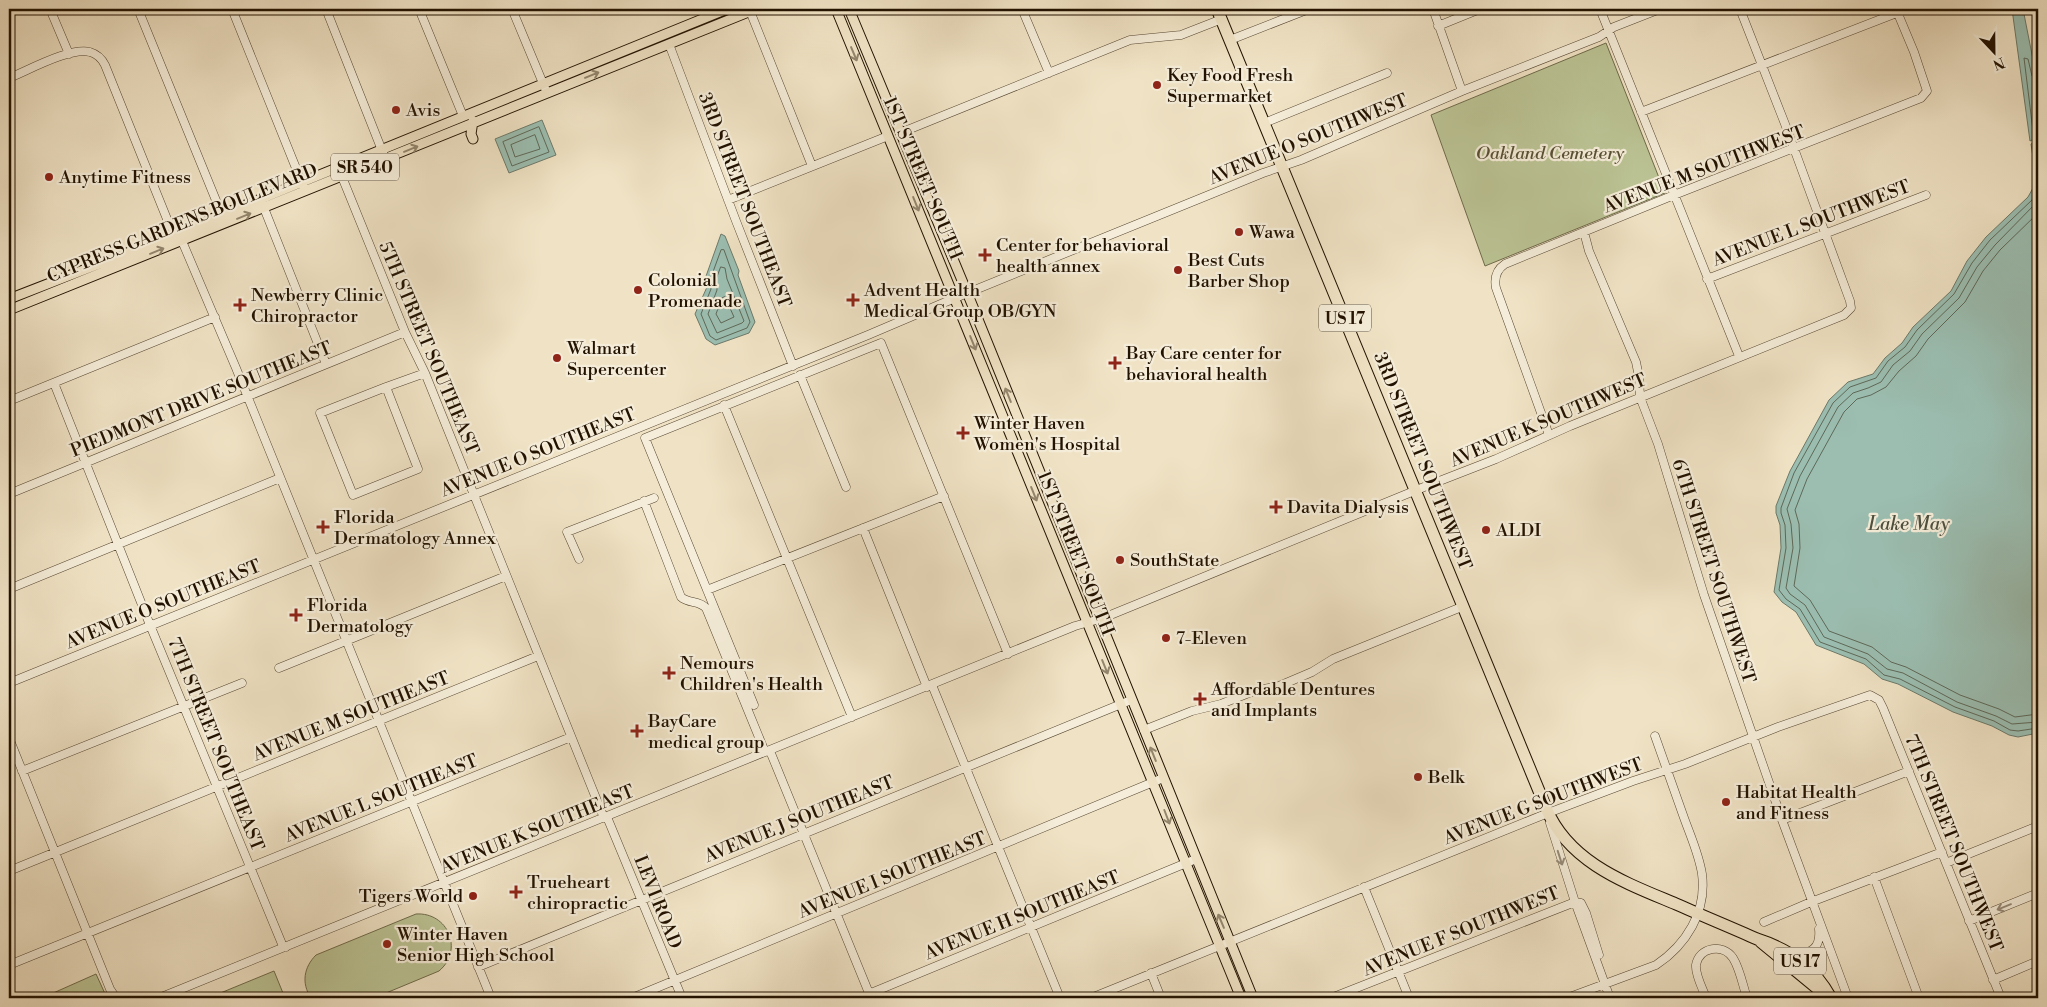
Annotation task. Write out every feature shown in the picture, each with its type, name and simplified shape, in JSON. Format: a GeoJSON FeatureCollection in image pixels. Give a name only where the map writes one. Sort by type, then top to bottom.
{"type":"FeatureCollection","features":[{"type":"Feature","properties":{"kind":"highway","name":"3RD STREET SOUTHWEST"},"geometry":{"type":"LineString","coordinates":[[1220,14],[1548,814]]}},
{"type":"Feature","properties":{"kind":"highway","name":"US 17"},"geometry":{"type":"LineString","coordinates":[[1548,814],[1572,846],[1599,869],[1615,878],[1758,940],[1779,946],[1794,955],[1823,983],[1830,998]]}},
{"type":"Feature","properties":{"kind":"highway","name":"US 17"},"geometry":{"type":"LineString","coordinates":[[1758,940],[1830,998]]}},
{"type":"Feature","properties":{"kind":"main road","name":"CYPRESS GARDENS BOULEVARD"},"geometry":{"type":"LineString","coordinates":[[9,299],[177,233],[727,9]]}},
{"type":"Feature","properties":{"kind":"main road","name":"1ST STREET SOUTH"},"geometry":{"type":"LineString","coordinates":[[836,9],[1241,998]]}},
{"type":"Feature","properties":{"kind":"main road","name":"1ST STREET SOUTH"},"geometry":{"type":"LineString","coordinates":[[849,9],[967,293],[1253,998]]}},
{"type":"Feature","properties":{"kind":"main road","name":"CYPRESS GARDENS BOULEVARD"},"geometry":{"type":"LineString","coordinates":[[9,310],[342,177],[749,10]]}},
{"type":"Feature","properties":{"kind":"main road"},"geometry":{"type":"LineString","coordinates":[[669,44],[677,36],[708,16]]}},
{"type":"Feature","properties":{"kind":"main road"},"geometry":{"type":"LineString","coordinates":[[473,140],[471,134],[475,118],[501,101]]}},
{"type":"Feature","properties":{"kind":"main road"},"geometry":{"type":"LineString","coordinates":[[434,139],[463,116]]}},
{"type":"Feature","properties":{"kind":"main road"},"geometry":{"type":"LineString","coordinates":[[927,231],[936,234],[951,256]]}},
{"type":"Feature","properties":{"kind":"main road"},"geometry":{"type":"LineString","coordinates":[[71,286],[79,278],[111,264],[125,254]]}},
{"type":"Feature","properties":{"kind":"main road"},"geometry":{"type":"LineString","coordinates":[[31,301],[52,288],[56,281]]}},
{"type":"Feature","properties":{"kind":"street"},"geometry":{"type":"LineString","coordinates":[[50,9],[69,54]]}},
{"type":"Feature","properties":{"kind":"street"},"geometry":{"type":"LineString","coordinates":[[138,9],[225,224]]}},
{"type":"Feature","properties":{"kind":"street"},"geometry":{"type":"LineString","coordinates":[[232,9],[306,191]]}},
{"type":"Feature","properties":{"kind":"street"},"geometry":{"type":"LineString","coordinates":[[326,9],[386,159]]}},
{"type":"Feature","properties":{"kind":"street"},"geometry":{"type":"LineString","coordinates":[[420,9],[463,116]]}},
{"type":"Feature","properties":{"kind":"street"},"geometry":{"type":"LineString","coordinates":[[512,9],[547,93]]}},
{"type":"Feature","properties":{"kind":"street"},"geometry":{"type":"LineString","coordinates":[[1022,9],[1049,73]]}},
{"type":"Feature","properties":{"kind":"street"},"geometry":{"type":"LineString","coordinates":[[1230,40],[1309,9]]}},
{"type":"Feature","properties":{"kind":"street"},"geometry":{"type":"LineString","coordinates":[[1433,9],[1462,91]]}},
{"type":"Feature","properties":{"kind":"street"},"geometry":{"type":"LineString","coordinates":[[1438,26],[1480,9]]}},
{"type":"Feature","properties":{"kind":"street"},"geometry":{"type":"LineString","coordinates":[[1600,9],[1739,356]]}},
{"type":"Feature","properties":{"kind":"street","name":"AVENUE O SOUTHWEST"},"geometry":{"type":"LineString","coordinates":[[967,293],[1599,37],[1614,27],[1660,9]]}},
{"type":"Feature","properties":{"kind":"street"},"geometry":{"type":"LineString","coordinates":[[1740,9],[1795,149],[1825,232]]}},
{"type":"Feature","properties":{"kind":"street"},"geometry":{"type":"LineString","coordinates":[[1641,112],[1897,11],[1907,9]]}},
{"type":"Feature","properties":{"kind":"street"},"geometry":{"type":"LineString","coordinates":[[749,10],[812,166]]}},
{"type":"Feature","properties":{"kind":"street","name":"AVENUE M SOUTHWEST"},"geometry":{"type":"LineString","coordinates":[[1549,435],[1496,288],[1496,274],[1505,264],[1925,96],[1927,91],[1914,52],[1897,11]]}},
{"type":"Feature","properties":{"kind":"street"},"geometry":{"type":"LineString","coordinates":[[900,132],[1130,40],[1181,35],[1220,14]]}},
{"type":"Feature","properties":{"kind":"street","name":"3RD STREET SOUTHEAST"},"geometry":{"type":"LineString","coordinates":[[669,44],[793,366]]}},
{"type":"Feature","properties":{"kind":"street"},"geometry":{"type":"LineString","coordinates":[[9,78],[69,54],[88,52],[100,57],[105,64],[170,224],[182,241],[248,396],[491,998]]}},
{"type":"Feature","properties":{"kind":"street"},"geometry":{"type":"LineString","coordinates":[[1264,123],[1387,73]]}},
{"type":"Feature","properties":{"kind":"street"},"geometry":{"type":"LineString","coordinates":[[728,200],[888,136]]}},
{"type":"Feature","properties":{"kind":"street","name":"5TH STREET SOUTHEAST"},"geometry":{"type":"LineString","coordinates":[[338,167],[405,332],[425,372],[538,656],[606,818]]}},
{"type":"Feature","properties":{"kind":"street","name":"AVENUE L SOUTHWEST"},"geometry":{"type":"LineString","coordinates":[[1707,278],[1926,195]]}},
{"type":"Feature","properties":{"kind":"street"},"geometry":{"type":"LineString","coordinates":[[260,198],[326,364]]}},
{"type":"Feature","properties":{"kind":"street","name":"6TH STREET SOUTHWEST"},"geometry":{"type":"LineString","coordinates":[[1584,232],[1636,362],[1640,397],[1658,444],[1704,595],[1811,902],[1848,998]]}},
{"type":"Feature","properties":{"kind":"street","name":"AVENUE K SOUTHWEST"},"geometry":{"type":"LineString","coordinates":[[1086,622],[1098,619],[1496,459],[1739,356],[1844,315],[1851,308],[1825,232]]}},
{"type":"Feature","properties":{"kind":"street","name":"AVENUE O SOUTHEAST"},"geometry":{"type":"LineString","coordinates":[[9,683],[793,366],[967,293]]}},
{"type":"Feature","properties":{"kind":"street"},"geometry":{"type":"LineString","coordinates":[[9,401],[215,318]]}},
{"type":"Feature","properties":{"kind":"street","name":"PIEDMONT DRIVE SOUTHEAST"},"geometry":{"type":"LineString","coordinates":[[9,494],[405,332]]}},
{"type":"Feature","properties":{"kind":"street"},"geometry":{"type":"LineString","coordinates":[[754,705],[645,438],[881,343],[1008,654]]}},
{"type":"Feature","properties":{"kind":"street"},"geometry":{"type":"LineString","coordinates":[[386,387],[418,470],[353,495],[320,414],[386,387],[425,372]]}},
{"type":"Feature","properties":{"kind":"street"},"geometry":{"type":"LineString","coordinates":[[800,375],[846,487]]}},
{"type":"Feature","properties":{"kind":"street","name":"7TH STREET SOUTHEAST"},"geometry":{"type":"LineString","coordinates":[[54,383],[150,625],[282,944],[286,947]]}},
{"type":"Feature","properties":{"kind":"street"},"geometry":{"type":"LineString","coordinates":[[724,405],[852,717]]}},
{"type":"Feature","properties":{"kind":"street"},"geometry":{"type":"LineString","coordinates":[[9,589],[280,478]]}},
{"type":"Feature","properties":{"kind":"street"},"geometry":{"type":"LineString","coordinates":[[707,590],[944,496]]}},
{"type":"Feature","properties":{"kind":"street"},"geometry":{"type":"LineString","coordinates":[[579,559],[567,532],[654,498]]}},
{"type":"Feature","properties":{"kind":"street"},"geometry":{"type":"LineString","coordinates":[[644,501],[682,597],[688,601],[701,603],[706,608],[767,752],[804,833],[870,996]]}},
{"type":"Feature","properties":{"kind":"street"},"geometry":{"type":"LineString","coordinates":[[863,528],[965,767],[1060,998]]}},
{"type":"Feature","properties":{"kind":"street"},"geometry":{"type":"LineString","coordinates":[[279,668],[506,576]]}},
{"type":"Feature","properties":{"kind":"street"},"geometry":{"type":"LineString","coordinates":[[1144,730],[1192,711],[1224,703],[1254,691],[1279,686],[1308,674],[1333,659],[1464,606]]}},
{"type":"Feature","properties":{"kind":"street","name":"AVENUE K SOUTHEAST"},"geometry":{"type":"LineString","coordinates":[[159,998],[1086,622]]}},
{"type":"Feature","properties":{"kind":"street","name":"AVENUE M SOUTHEAST"},"geometry":{"type":"LineString","coordinates":[[9,871],[538,656]]}},
{"type":"Feature","properties":{"kind":"street"},"geometry":{"type":"LineString","coordinates":[[22,771],[242,683]]}},
{"type":"Feature","properties":{"kind":"street","name":"AVENUE G SOUTHWEST"},"geometry":{"type":"LineString","coordinates":[[1091,998],[1548,814],[1866,695],[1878,700]]}},
{"type":"Feature","properties":{"kind":"street","name":"AVENUE J SOUTHEAST"},"geometry":{"type":"LineString","coordinates":[[478,967],[1131,700]]}},
{"type":"Feature","properties":{"kind":"street","name":"7TH STREET SOUTHWEST"},"geometry":{"type":"LineString","coordinates":[[1878,700],[1909,771],[2000,998]]}},
{"type":"Feature","properties":{"kind":"street"},"geometry":{"type":"LineString","coordinates":[[1567,998],[1656,965],[1684,942],[1698,913],[1702,888],[1699,862],[1655,736]]}},
{"type":"Feature","properties":{"kind":"street","name":"AVENUE L SOUTHEAST"},"geometry":{"type":"LineString","coordinates":[[9,965],[571,737]]}},
{"type":"Feature","properties":{"kind":"street"},"geometry":{"type":"LineString","coordinates":[[9,738],[12,753],[22,771],[110,989],[116,998]]}},
{"type":"Feature","properties":{"kind":"street"},"geometry":{"type":"LineString","coordinates":[[1782,820],[1909,771]]}},
{"type":"Feature","properties":{"kind":"street","name":"AVENUE I SOUTHEAST"},"geometry":{"type":"LineString","coordinates":[[632,998],[998,848],[1163,778]]}},
{"type":"Feature","properties":{"kind":"street","name":"3RD STREET SOUTHWEST"},"geometry":{"type":"LineString","coordinates":[[1548,814],[1575,902],[1610,998]]}},
{"type":"Feature","properties":{"kind":"street","name":"LEVI ROAD"},"geometry":{"type":"LineString","coordinates":[[606,818],[682,998]]}},
{"type":"Feature","properties":{"kind":"street"},"geometry":{"type":"LineString","coordinates":[[1946,863],[2038,826]]}},
{"type":"Feature","properties":{"kind":"street"},"geometry":{"type":"LineString","coordinates":[[1764,922],[1874,877],[1942,852]]}},
{"type":"Feature","properties":{"kind":"street","name":"AVENUE H SOUTHEAST"},"geometry":{"type":"LineString","coordinates":[[859,998],[870,996],[1196,859]]}},
{"type":"Feature","properties":{"kind":"street"},"geometry":{"type":"LineString","coordinates":[[1874,877],[1919,998]]}},
{"type":"Feature","properties":{"kind":"street"},"geometry":{"type":"LineString","coordinates":[[1364,887],[1409,998]]}},
{"type":"Feature","properties":{"kind":"street"},"geometry":{"type":"LineString","coordinates":[[1969,921],[2038,893]]}},
{"type":"Feature","properties":{"kind":"street","name":"AVENUE F SOUTHWEST"},"geometry":{"type":"LineString","coordinates":[[1331,998],[1575,902]]}},
{"type":"Feature","properties":{"kind":"street","name":"6TH STREET SOUTHWEST"},"geometry":{"type":"LineString","coordinates":[[1794,955],[1806,954],[1816,947],[1820,938],[1818,919]]}},
{"type":"Feature","properties":{"kind":"street"},"geometry":{"type":"LineString","coordinates":[[1706,998],[1697,972],[1698,962],[1704,952],[1711,949],[1724,951],[1733,958],[1747,998]]}},
{"type":"Feature","properties":{"kind":"street"},"geometry":{"type":"LineString","coordinates":[[1993,980],[2038,962]]}},
{"type":"Feature","properties":{"kind":"street"},"geometry":{"type":"LineString","coordinates":[[1151,973],[1161,998]]}},
{"type":"Feature","properties":{"kind":"green space","name":"Oakland Cemetery"},"geometry":{"type":"Polygon","coordinates":[[[1606,43],[1665,193],[1485,266],[1431,115],[1606,43]]]}},
{"type":"Feature","properties":{"kind":"green space"},"geometry":{"type":"Polygon","coordinates":[[[416,914],[427,915],[437,919],[449,934],[451,943],[450,953],[447,962],[439,971],[374,998],[311,998],[306,987],[305,975],[316,955],[416,914]]]}},
{"type":"Feature","properties":{"kind":"green space"},"geometry":{"type":"Polygon","coordinates":[[[274,971],[285,998],[213,998],[218,994],[274,971]]]}},
{"type":"Feature","properties":{"kind":"green space"},"geometry":{"type":"Polygon","coordinates":[[[96,974],[107,998],[42,998],[96,974]]]}},
{"type":"Feature","properties":{"kind":"water"},"geometry":{"type":"Polygon","coordinates":[[[2012,9],[2023,9],[2038,85],[2038,137],[2030,141],[2012,9]]]}},
{"type":"Feature","properties":{"kind":"water"},"geometry":{"type":"Polygon","coordinates":[[[542,120],[556,155],[509,173],[495,139],[542,120]]]}},
{"type":"Feature","properties":{"kind":"water","name":"Lake May"},"geometry":{"type":"Polygon","coordinates":[[[2038,140],[2038,733],[2018,737],[1953,712],[1898,684],[1882,679],[1864,664],[1816,645],[1796,612],[1782,602],[1774,592],[1781,548],[1780,525],[1776,506],[1790,471],[1829,400],[1848,382],[1873,374],[1885,358],[1902,343],[1913,327],[1951,291],[1967,261],[1986,237],[2028,197],[2033,188],[2035,170],[2031,144],[2038,140]]]}},
{"type":"Feature","properties":{"kind":"water"},"geometry":{"type":"Polygon","coordinates":[[[721,234],[725,236],[739,271],[738,275],[755,322],[749,333],[715,345],[706,339],[695,314],[707,287],[705,279],[721,234]]]}},
{"type":"Feature","properties":{"kind":"place","name":"Key Food Fresh Supermarket"},"geometry":{"type":"Point","coordinates":[1157,85]}},
{"type":"Feature","properties":{"kind":"place","name":"Avis"},"geometry":{"type":"Point","coordinates":[396,110]}},
{"type":"Feature","properties":{"kind":"place","name":"Anytime Fitness"},"geometry":{"type":"Point","coordinates":[49,177]}},
{"type":"Feature","properties":{"kind":"place","name":"Wawa"},"geometry":{"type":"Point","coordinates":[1239,232]}},
{"type":"Feature","properties":{"kind":"place","name":"Center for behavioral health annex"},"geometry":{"type":"Point","coordinates":[985,255]}},
{"type":"Feature","properties":{"kind":"place","name":"Best Cuts Barber Shop"},"geometry":{"type":"Point","coordinates":[1178,270]}},
{"type":"Feature","properties":{"kind":"place","name":"Colonial Promenade"},"geometry":{"type":"Point","coordinates":[638,290]}},
{"type":"Feature","properties":{"kind":"place","name":"Advent Health Medical Group OB/GYN"},"geometry":{"type":"Point","coordinates":[853,300]}},
{"type":"Feature","properties":{"kind":"place","name":"Newberry Clinic Chiropractor"},"geometry":{"type":"Point","coordinates":[240,305]}},
{"type":"Feature","properties":{"kind":"place","name":"Walmart Supercenter"},"geometry":{"type":"Point","coordinates":[557,358]}},
{"type":"Feature","properties":{"kind":"place","name":"Bay Care center for behavioral health"},"geometry":{"type":"Point","coordinates":[1115,363]}},
{"type":"Feature","properties":{"kind":"place","name":"Winter Haven Women's Hospital"},"geometry":{"type":"Point","coordinates":[963,433]}},
{"type":"Feature","properties":{"kind":"place","name":"Davita Dialysis"},"geometry":{"type":"Point","coordinates":[1276,507]}},
{"type":"Feature","properties":{"kind":"place","name":"Florida Dermatology Annex"},"geometry":{"type":"Point","coordinates":[323,527]}},
{"type":"Feature","properties":{"kind":"place","name":"ALDI"},"geometry":{"type":"Point","coordinates":[1486,530]}},
{"type":"Feature","properties":{"kind":"place","name":"SouthState"},"geometry":{"type":"Point","coordinates":[1120,560]}},
{"type":"Feature","properties":{"kind":"place","name":"Florida Dermatology"},"geometry":{"type":"Point","coordinates":[296,615]}},
{"type":"Feature","properties":{"kind":"place","name":"7-Eleven"},"geometry":{"type":"Point","coordinates":[1166,638]}},
{"type":"Feature","properties":{"kind":"place","name":"Nemours Children's Health"},"geometry":{"type":"Point","coordinates":[669,673]}},
{"type":"Feature","properties":{"kind":"place","name":"Affordable Dentures and Implants"},"geometry":{"type":"Point","coordinates":[1200,699]}},
{"type":"Feature","properties":{"kind":"place","name":"BayCare medical group"},"geometry":{"type":"Point","coordinates":[637,731]}},
{"type":"Feature","properties":{"kind":"place","name":"Belk"},"geometry":{"type":"Point","coordinates":[1418,777]}},
{"type":"Feature","properties":{"kind":"place","name":"Habitat Health and Fitness"},"geometry":{"type":"Point","coordinates":[1726,802]}},
{"type":"Feature","properties":{"kind":"place","name":"Trueheart chiropractic"},"geometry":{"type":"Point","coordinates":[516,892]}},
{"type":"Feature","properties":{"kind":"place","name":"Tigers World"},"geometry":{"type":"Point","coordinates":[473,896]}},
{"type":"Feature","properties":{"kind":"place","name":"Winter Haven Senior High School"},"geometry":{"type":"Point","coordinates":[387,944]}}]}
